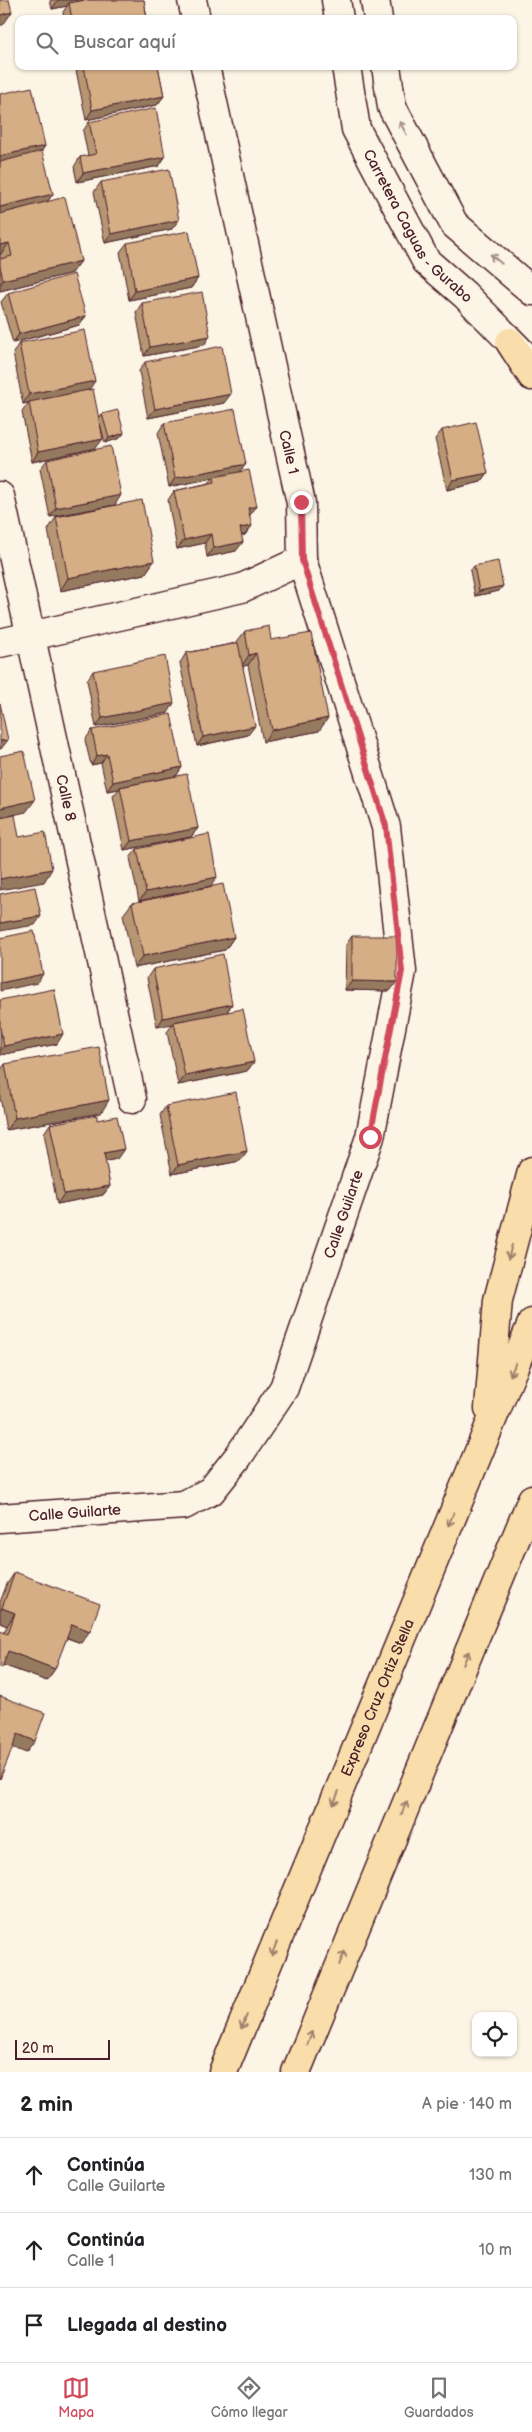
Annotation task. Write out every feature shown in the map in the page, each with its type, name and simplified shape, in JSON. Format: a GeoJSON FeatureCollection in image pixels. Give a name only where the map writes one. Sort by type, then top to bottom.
{"type":"FeatureCollection","features":[{"type":"Feature","properties":{"kind":"highway"},"geometry":{"type":"LineString","coordinates":[[510,342],[532,376]]}},
{"type":"Feature","properties":{"kind":"highway"},"geometry":{"type":"LineString","coordinates":[[487,1432],[498,1300],[532,1171]]}},
{"type":"Feature","properties":{"kind":"highway","name":"Expreso Cruz Ortiz Stella"},"geometry":{"type":"LineString","coordinates":[[223,2072],[532,1324]]}},
{"type":"Feature","properties":{"kind":"highway"},"geometry":{"type":"LineString","coordinates":[[296,2072],[532,1499]]}},
{"type":"Feature","properties":{"kind":"street"},"geometry":{"type":"LineString","coordinates":[[192,0],[195,15]]}},
{"type":"Feature","properties":{"kind":"street"},"geometry":{"type":"LineString","coordinates":[[336,0],[338,15]]}},
{"type":"Feature","properties":{"kind":"street"},"geometry":{"type":"LineString","coordinates":[[375,0],[377,15]]}},
{"type":"Feature","properties":{"kind":"street","name":"Calle 1"},"geometry":{"type":"LineString","coordinates":[[207,70],[223,156],[301,502],[302,560]]}},
{"type":"Feature","properties":{"kind":"street","name":"Carretera Caguas - Gurabo"},"geometry":{"type":"LineString","coordinates":[[347,70],[356,129],[426,261],[465,295],[532,363]]}},
{"type":"Feature","properties":{"kind":"street","name":"Carretera Caguas - Gurabo"},"geometry":{"type":"LineString","coordinates":[[387,70],[392,107],[454,224],[532,291]]}},
{"type":"Feature","properties":{"kind":"street","name":"Calle 8"},"geometry":{"type":"LineString","coordinates":[[0,496],[132,1099]]}},
{"type":"Feature","properties":{"kind":"street"},"geometry":{"type":"LineString","coordinates":[[0,643],[242,588],[302,560]]}},
{"type":"Feature","properties":{"kind":"street","name":"Calle Guilarte"},"geometry":{"type":"LineString","coordinates":[[0,1518],[184,1505],[210,1491],[238,1457],[284,1388],[370,1137],[402,971],[386,826],[302,560]]}},
{"type":"Feature","properties":{"kind":"building"},"geometry":{"type":"Polygon","coordinates":[[[0,0],[9,0],[12,12],[0,15],[0,0]]]}},
{"type":"Feature","properties":{"kind":"building"},"geometry":{"type":"Polygon","coordinates":[[[85,0],[144,0],[146,15],[71,15],[69,3],[85,0]]]}},
{"type":"Feature","properties":{"kind":"building"},"geometry":{"type":"Polygon","coordinates":[[[85,70],[159,70],[164,96],[92,110],[85,70]]]}},
{"type":"Feature","properties":{"kind":"building"},"geometry":{"type":"Polygon","coordinates":[[[32,87],[45,146],[0,156],[0,94],[32,87]]]}},
{"type":"Feature","properties":{"kind":"building"},"geometry":{"type":"Polygon","coordinates":[[[156,108],[165,157],[83,173],[80,157],[96,154],[89,122],[156,108]]]}},
{"type":"Feature","properties":{"kind":"building"},"geometry":{"type":"Polygon","coordinates":[[[42,151],[53,194],[0,207],[0,162],[42,151]]]}},
{"type":"Feature","properties":{"kind":"building"},"geometry":{"type":"Polygon","coordinates":[[[169,169],[179,220],[111,234],[101,182],[169,169]]]}},
{"type":"Feature","properties":{"kind":"building"},"geometry":{"type":"Polygon","coordinates":[[[65,197],[81,261],[3,280],[0,259],[12,256],[9,243],[0,245],[0,214],[65,197]]]}},
{"type":"Feature","properties":{"kind":"building"},"geometry":{"type":"Polygon","coordinates":[[[189,231],[198,278],[135,291],[127,243],[189,231]]]}},
{"type":"Feature","properties":{"kind":"building"},"geometry":{"type":"Polygon","coordinates":[[[74,274],[86,316],[19,334],[8,293],[74,274]]]}},
{"type":"Feature","properties":{"kind":"building"},"geometry":{"type":"Polygon","coordinates":[[[202,292],[210,336],[150,347],[142,303],[202,292]]]}},
{"type":"Feature","properties":{"kind":"building"},"geometry":{"type":"Polygon","coordinates":[[[85,330],[95,381],[29,394],[19,343],[85,330]]]}},
{"type":"Feature","properties":{"kind":"building"},"geometry":{"type":"Polygon","coordinates":[[[222,346],[231,394],[155,409],[145,362],[222,346]]]}},
{"type":"Feature","properties":{"kind":"building"},"geometry":{"type":"Polygon","coordinates":[[[93,389],[103,439],[38,452],[29,402],[93,389]]]}},
{"type":"Feature","properties":{"kind":"building"},"geometry":{"type":"Polygon","coordinates":[[[235,409],[246,464],[175,478],[164,423],[235,409]]]}},
{"type":"Feature","properties":{"kind":"building"},"geometry":{"type":"Polygon","coordinates":[[[118,410],[124,433],[109,438],[102,414],[118,410]]]}},
{"type":"Feature","properties":{"kind":"building"},"geometry":{"type":"Polygon","coordinates":[[[476,422],[488,473],[453,480],[442,430],[476,422]]]}},
{"type":"Feature","properties":{"kind":"building"},"geometry":{"type":"Polygon","coordinates":[[[111,446],[121,495],[56,508],[47,460],[111,446]]]}},
{"type":"Feature","properties":{"kind":"building"},"geometry":{"type":"Polygon","coordinates":[[[249,470],[257,506],[248,508],[252,526],[240,528],[243,542],[213,548],[211,534],[184,540],[174,491],[215,482],[214,477],[249,470]]]}},
{"type":"Feature","properties":{"kind":"building"},"geometry":{"type":"Polygon","coordinates":[[[142,500],[154,561],[68,578],[56,517],[142,500]]]}},
{"type":"Feature","properties":{"kind":"building"},"geometry":{"type":"Polygon","coordinates":[[[498,561],[503,586],[479,591],[474,566],[498,561]]]}},
{"type":"Feature","properties":{"kind":"building"},"geometry":{"type":"Polygon","coordinates":[[[269,626],[271,640],[311,633],[328,718],[272,730],[256,653],[249,655],[245,631],[269,626]]]}},
{"type":"Feature","properties":{"kind":"building"},"geometry":{"type":"Polygon","coordinates":[[[238,643],[255,726],[203,737],[186,653],[238,643]]]}},
{"type":"Feature","properties":{"kind":"building"},"geometry":{"type":"Polygon","coordinates":[[[165,656],[174,703],[102,718],[93,671],[165,656]]]}},
{"type":"Feature","properties":{"kind":"building"},"geometry":{"type":"Polygon","coordinates":[[[0,703],[8,740],[0,741],[0,703]]]}},
{"type":"Feature","properties":{"kind":"building"},"geometry":{"type":"Polygon","coordinates":[[[171,714],[182,767],[113,782],[107,754],[97,756],[92,730],[171,714]]]}},
{"type":"Feature","properties":{"kind":"building"},"geometry":{"type":"Polygon","coordinates":[[[24,751],[35,800],[0,808],[0,756],[24,751]]]}},
{"type":"Feature","properties":{"kind":"building"},"geometry":{"type":"Polygon","coordinates":[[[187,774],[198,828],[131,841],[120,787],[187,774]]]}},
{"type":"Feature","properties":{"kind":"building"},"geometry":{"type":"Polygon","coordinates":[[[15,815],[19,837],[45,832],[52,869],[0,879],[0,818],[15,815]]]}},
{"type":"Feature","properties":{"kind":"building"},"geometry":{"type":"Polygon","coordinates":[[[209,834],[217,877],[146,892],[137,849],[209,834]]]}},
{"type":"Feature","properties":{"kind":"building"},"geometry":{"type":"Polygon","coordinates":[[[223,884],[234,937],[143,956],[132,903],[223,884]]]}},
{"type":"Feature","properties":{"kind":"building"},"geometry":{"type":"Polygon","coordinates":[[[35,887],[41,916],[0,923],[0,894],[35,887]]]}},
{"type":"Feature","properties":{"kind":"building"},"geometry":{"type":"Polygon","coordinates":[[[34,931],[43,974],[0,983],[0,938],[34,931]]]}},
{"type":"Feature","properties":{"kind":"building"},"geometry":{"type":"Polygon","coordinates":[[[352,936],[397,936],[397,982],[352,981],[352,936]]]}},
{"type":"Feature","properties":{"kind":"building"},"geometry":{"type":"Polygon","coordinates":[[[223,954],[232,1004],[163,1018],[153,969],[223,954]]]}},
{"type":"Feature","properties":{"kind":"building"},"geometry":{"type":"Polygon","coordinates":[[[54,989],[63,1034],[4,1046],[0,1028],[0,1000],[54,989]]]}},
{"type":"Feature","properties":{"kind":"building"},"geometry":{"type":"Polygon","coordinates":[[[243,1009],[254,1062],[185,1076],[174,1022],[243,1009]]]}},
{"type":"Feature","properties":{"kind":"building"},"geometry":{"type":"Polygon","coordinates":[[[99,1047],[109,1100],[15,1118],[5,1064],[99,1047]]]}},
{"type":"Feature","properties":{"kind":"building"},"geometry":{"type":"Polygon","coordinates":[[[236,1092],[247,1151],[178,1165],[166,1106],[236,1092]]]}},
{"type":"Feature","properties":{"kind":"building"},"geometry":{"type":"Polygon","coordinates":[[[97,1115],[97,1120],[117,1116],[124,1149],[104,1153],[110,1186],[64,1194],[50,1124],[97,1115]]]}},
{"type":"Feature","properties":{"kind":"building"},"geometry":{"type":"Polygon","coordinates":[[[15,1572],[100,1604],[90,1631],[72,1624],[55,1669],[8,1651],[2,1668],[0,1667],[0,1631],[8,1634],[15,1613],[2,1608],[15,1572]]]}},
{"type":"Feature","properties":{"kind":"building"},"geometry":{"type":"Polygon","coordinates":[[[0,1696],[45,1713],[35,1741],[18,1734],[0,1779],[0,1696]]]}},
{"type":"Feature","properties":{"kind":"route"},"geometry":{"type":"LineString","coordinates":[[301,502],[302,560],[386,826],[402,971],[370,1137]]}}]}
